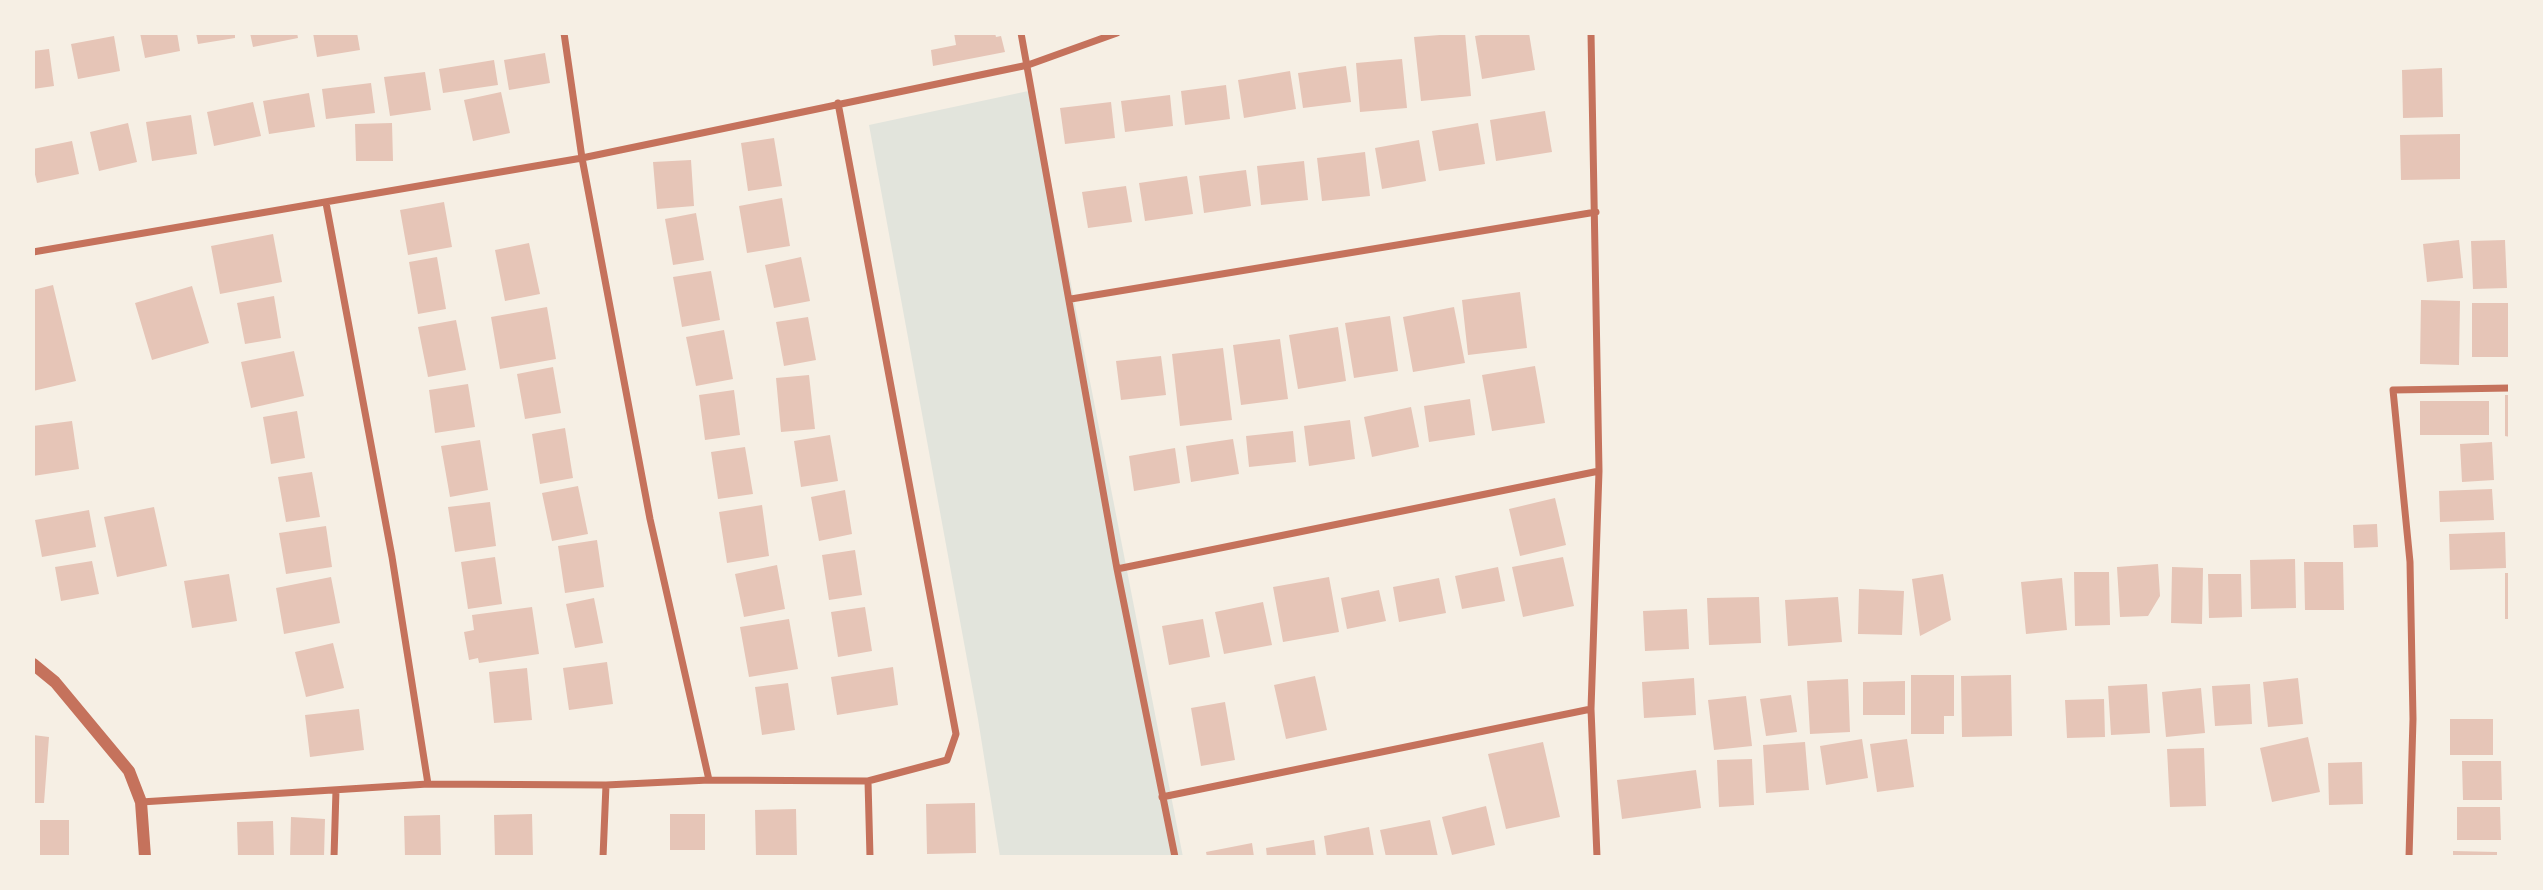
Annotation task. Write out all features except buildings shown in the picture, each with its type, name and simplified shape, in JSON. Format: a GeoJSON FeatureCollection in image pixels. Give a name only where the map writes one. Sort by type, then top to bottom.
{"type":"FeatureCollection","features":[{"type":"Feature","properties":{"kind":"street"},"geometry":{"type":"LineString","coordinates":[[564,33],[582,158],[650,519],[709,780]]}},
{"type":"Feature","properties":{"kind":"street"},"geometry":{"type":"LineString","coordinates":[[1021,33],[1071,299],[1117,569],[1175,857]]}},
{"type":"Feature","properties":{"kind":"street"},"geometry":{"type":"LineString","coordinates":[[33,251],[582,158],[1028,65],[1117,33]]}},
{"type":"Feature","properties":{"kind":"street"},"geometry":{"type":"LineString","coordinates":[[1591,33],[1599,471],[1591,709],[1597,857]]}},
{"type":"Feature","properties":{"kind":"street"},"geometry":{"type":"LineString","coordinates":[[141,803],[428,784],[606,785],[709,780],[868,781],[947,760],[956,734],[838,103]]}},
{"type":"Feature","properties":{"kind":"street"},"geometry":{"type":"LineString","coordinates":[[326,203],[392,556],[428,784]]}},
{"type":"Feature","properties":{"kind":"street"},"geometry":{"type":"LineString","coordinates":[[1071,299],[1596,212]]}},
{"type":"Feature","properties":{"kind":"street"},"geometry":{"type":"LineString","coordinates":[[2409,857],[2413,719],[2410,562],[2393,390],[2510,388]]}},
{"type":"Feature","properties":{"kind":"street"},"geometry":{"type":"LineString","coordinates":[[1117,569],[1599,471]]}},
{"type":"Feature","properties":{"kind":"street"},"geometry":{"type":"LineString","coordinates":[[33,664],[55,682],[130,771],[141,803],[145,857]]}},
{"type":"Feature","properties":{"kind":"street"},"geometry":{"type":"LineString","coordinates":[[1163,797],[1591,709]]}},
{"type":"Feature","properties":{"kind":"street"},"geometry":{"type":"LineString","coordinates":[[868,781],[870,857]]}},
{"type":"Feature","properties":{"kind":"street"},"geometry":{"type":"LineString","coordinates":[[603,857],[606,785]]}},
{"type":"Feature","properties":{"kind":"street"},"geometry":{"type":"LineString","coordinates":[[334,857],[336,790]]}},
{"type":"Feature","properties":{"kind":"shaded area"},"geometry":{"type":"Polygon","coordinates":[[[1033,90],[1183,857],[1000,857],[978,719],[869,125],[1033,90]]]}}]}
